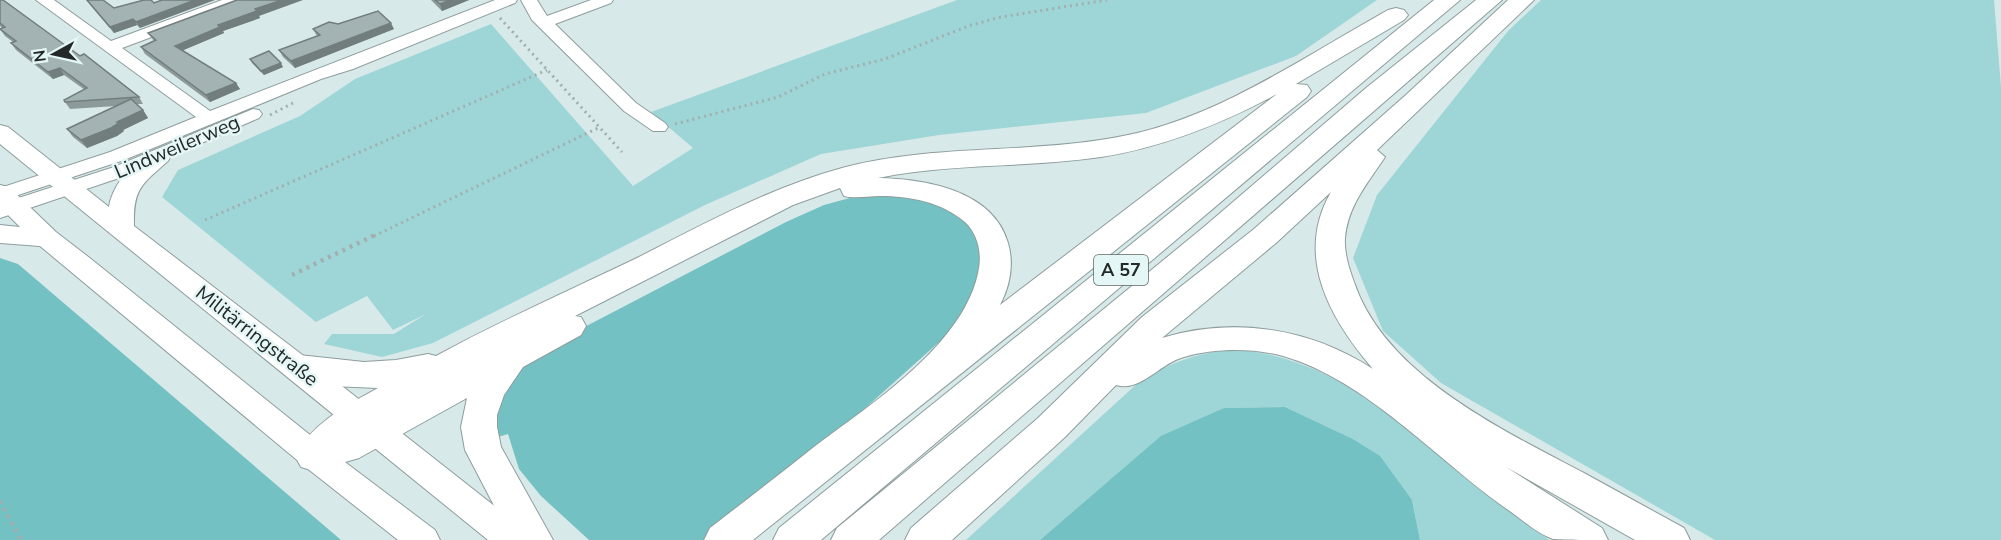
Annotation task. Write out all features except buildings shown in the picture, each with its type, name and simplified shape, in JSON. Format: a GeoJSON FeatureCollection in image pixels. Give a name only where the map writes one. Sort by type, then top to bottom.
{"type":"FeatureCollection","features":[{"type":"Feature","properties":{"kind":"highway","name":"A 57"},"geometry":{"type":"LineString","coordinates":[[793,540],[1448,0]]}},
{"type":"Feature","properties":{"kind":"highway","name":"A 57"},"geometry":{"type":"LineString","coordinates":[[851,540],[1154,285],[1375,94],[1490,0]]}},
{"type":"Feature","properties":{"kind":"highway"},"geometry":{"type":"LineString","coordinates":[[925,540],[1030,448],[1154,326],[1265,236],[1416,100],[1522,0]]}},
{"type":"Feature","properties":{"kind":"highway"},"geometry":{"type":"LineString","coordinates":[[314,456],[346,447],[367,424],[461,358],[783,198],[816,186],[890,166],[1079,152],[1134,142],[1179,130],[1228,111],[1265,92],[1406,8]]}},
{"type":"Feature","properties":{"kind":"highway"},"geometry":{"type":"LineString","coordinates":[[724,540],[1406,8]]}},
{"type":"Feature","properties":{"kind":"highway"},"geometry":{"type":"LineString","coordinates":[[1416,100],[1360,170],[1334,217],[1330,239],[1333,268],[1339,290],[1353,318],[1373,346],[1400,374],[1451,415],[1484,437],[1670,540]]}},
{"type":"Feature","properties":{"kind":"highway"},"geometry":{"type":"LineString","coordinates":[[367,424],[516,356],[577,321],[796,206],[838,192],[884,187],[914,189],[948,197],[975,216],[993,242],[997,262],[989,295],[972,323],[920,385]]}},
{"type":"Feature","properties":{"kind":"highway"},"geometry":{"type":"LineString","coordinates":[[1030,448],[1154,285]]}},
{"type":"Feature","properties":{"kind":"highway"},"geometry":{"type":"LineString","coordinates":[[1030,448],[1086,410],[1140,362],[1153,354],[1167,348],[1228,336],[1263,338],[1316,353],[1362,378],[1484,471],[1588,540]]}},
{"type":"Feature","properties":{"kind":"highway"},"geometry":{"type":"LineString","coordinates":[[516,356],[496,378],[483,399],[478,438],[533,540]]}},
{"type":"Feature","properties":{"kind":"highway"},"geometry":{"type":"LineString","coordinates":[[299,368],[322,373],[378,375],[410,372],[461,358]]}},
{"type":"Feature","properties":{"kind":"main road","name":"Militärringstraße"},"geometry":{"type":"LineString","coordinates":[[0,132],[62,184],[299,368],[513,540]]}},
{"type":"Feature","properties":{"kind":"main road"},"geometry":{"type":"LineString","coordinates":[[121,230],[120,202],[124,190],[159,156]]}},
{"type":"Feature","properties":{"kind":"main road"},"geometry":{"type":"LineString","coordinates":[[3,200],[314,456],[423,540]]}},
{"type":"Feature","properties":{"kind":"main road"},"geometry":{"type":"LineString","coordinates":[[0,234],[47,238]]}},
{"type":"Feature","properties":{"kind":"street"},"geometry":{"type":"LineString","coordinates":[[44,0],[208,118]]}},
{"type":"Feature","properties":{"kind":"street"},"geometry":{"type":"LineString","coordinates":[[109,47],[237,0]]}},
{"type":"Feature","properties":{"kind":"street","name":"Lindweilerweg"},"geometry":{"type":"LineString","coordinates":[[62,184],[208,118],[509,0]]}},
{"type":"Feature","properties":{"kind":"street"},"geometry":{"type":"LineString","coordinates":[[529,0],[544,22],[630,107],[659,127]]}},
{"type":"Feature","properties":{"kind":"street"},"geometry":{"type":"LineString","coordinates":[[544,22],[605,0]]}},
{"type":"Feature","properties":{"kind":"street","name":"Lindweilerweg"},"geometry":{"type":"LineString","coordinates":[[3,200],[159,156],[277,103],[322,81],[347,65]]}},
{"type":"Feature","properties":{"kind":"path"},"geometry":{"type":"LineString","coordinates":[[659,127],[778,98],[825,74],[885,59],[971,25],[1001,17],[1107,0]]}},
{"type":"Feature","properties":{"kind":"path"},"geometry":{"type":"LineString","coordinates":[[500,18],[622,152]]}},
{"type":"Feature","properties":{"kind":"path"},"geometry":{"type":"LineString","coordinates":[[205,220],[547,70]]}},
{"type":"Feature","properties":{"kind":"path"},"geometry":{"type":"LineString","coordinates":[[292,275],[598,128]]}},
{"type":"Feature","properties":{"kind":"path"},"geometry":{"type":"LineString","coordinates":[[0,501],[21,540]]}},
{"type":"Feature","properties":{"kind":"shaded area"},"geometry":{"type":"Polygon","coordinates":[[[957,0],[1377,0],[1296,56],[1146,113],[939,135],[821,154],[705,205],[433,343],[382,357],[324,344],[332,334],[394,334],[426,314],[393,330],[367,296],[316,322],[162,197],[178,170],[300,116],[355,79],[491,24],[633,186],[693,148],[651,112],[957,0]]]}},
{"type":"Feature","properties":{"kind":"shaded area"},"geometry":{"type":"Polygon","coordinates":[[[1541,0],[1994,0],[2001,87],[2001,540],[1715,540],[1441,383],[1383,331],[1353,258],[1377,195],[1508,31],[1541,0]]]}},
{"type":"Feature","properties":{"kind":"shaded area"},"geometry":{"type":"Polygon","coordinates":[[[857,196],[921,196],[964,217],[984,247],[975,298],[947,335],[843,428],[704,540],[589,540],[541,496],[519,469],[508,434],[491,439],[489,435],[511,374],[573,333],[786,222],[824,205],[857,196]]]}},
{"type":"Feature","properties":{"kind":"shaded area"},"geometry":{"type":"Polygon","coordinates":[[[0,258],[18,264],[341,540],[0,540],[0,258]]]}},
{"type":"Feature","properties":{"kind":"shaded area"},"geometry":{"type":"Polygon","coordinates":[[[1238,350],[1268,354],[1297,363],[1351,388],[1401,423],[1549,540],[1420,540],[1412,500],[1351,438],[1285,407],[1224,408],[1113,478],[1040,540],[966,540],[1140,381],[1199,355],[1238,350]]]}},
{"type":"Feature","properties":{"kind":"shaded area"},"geometry":{"type":"Polygon","coordinates":[[[1285,407],[1351,438],[1380,456],[1412,500],[1420,540],[1040,540],[1161,436],[1224,408],[1285,407]]]}}]}
